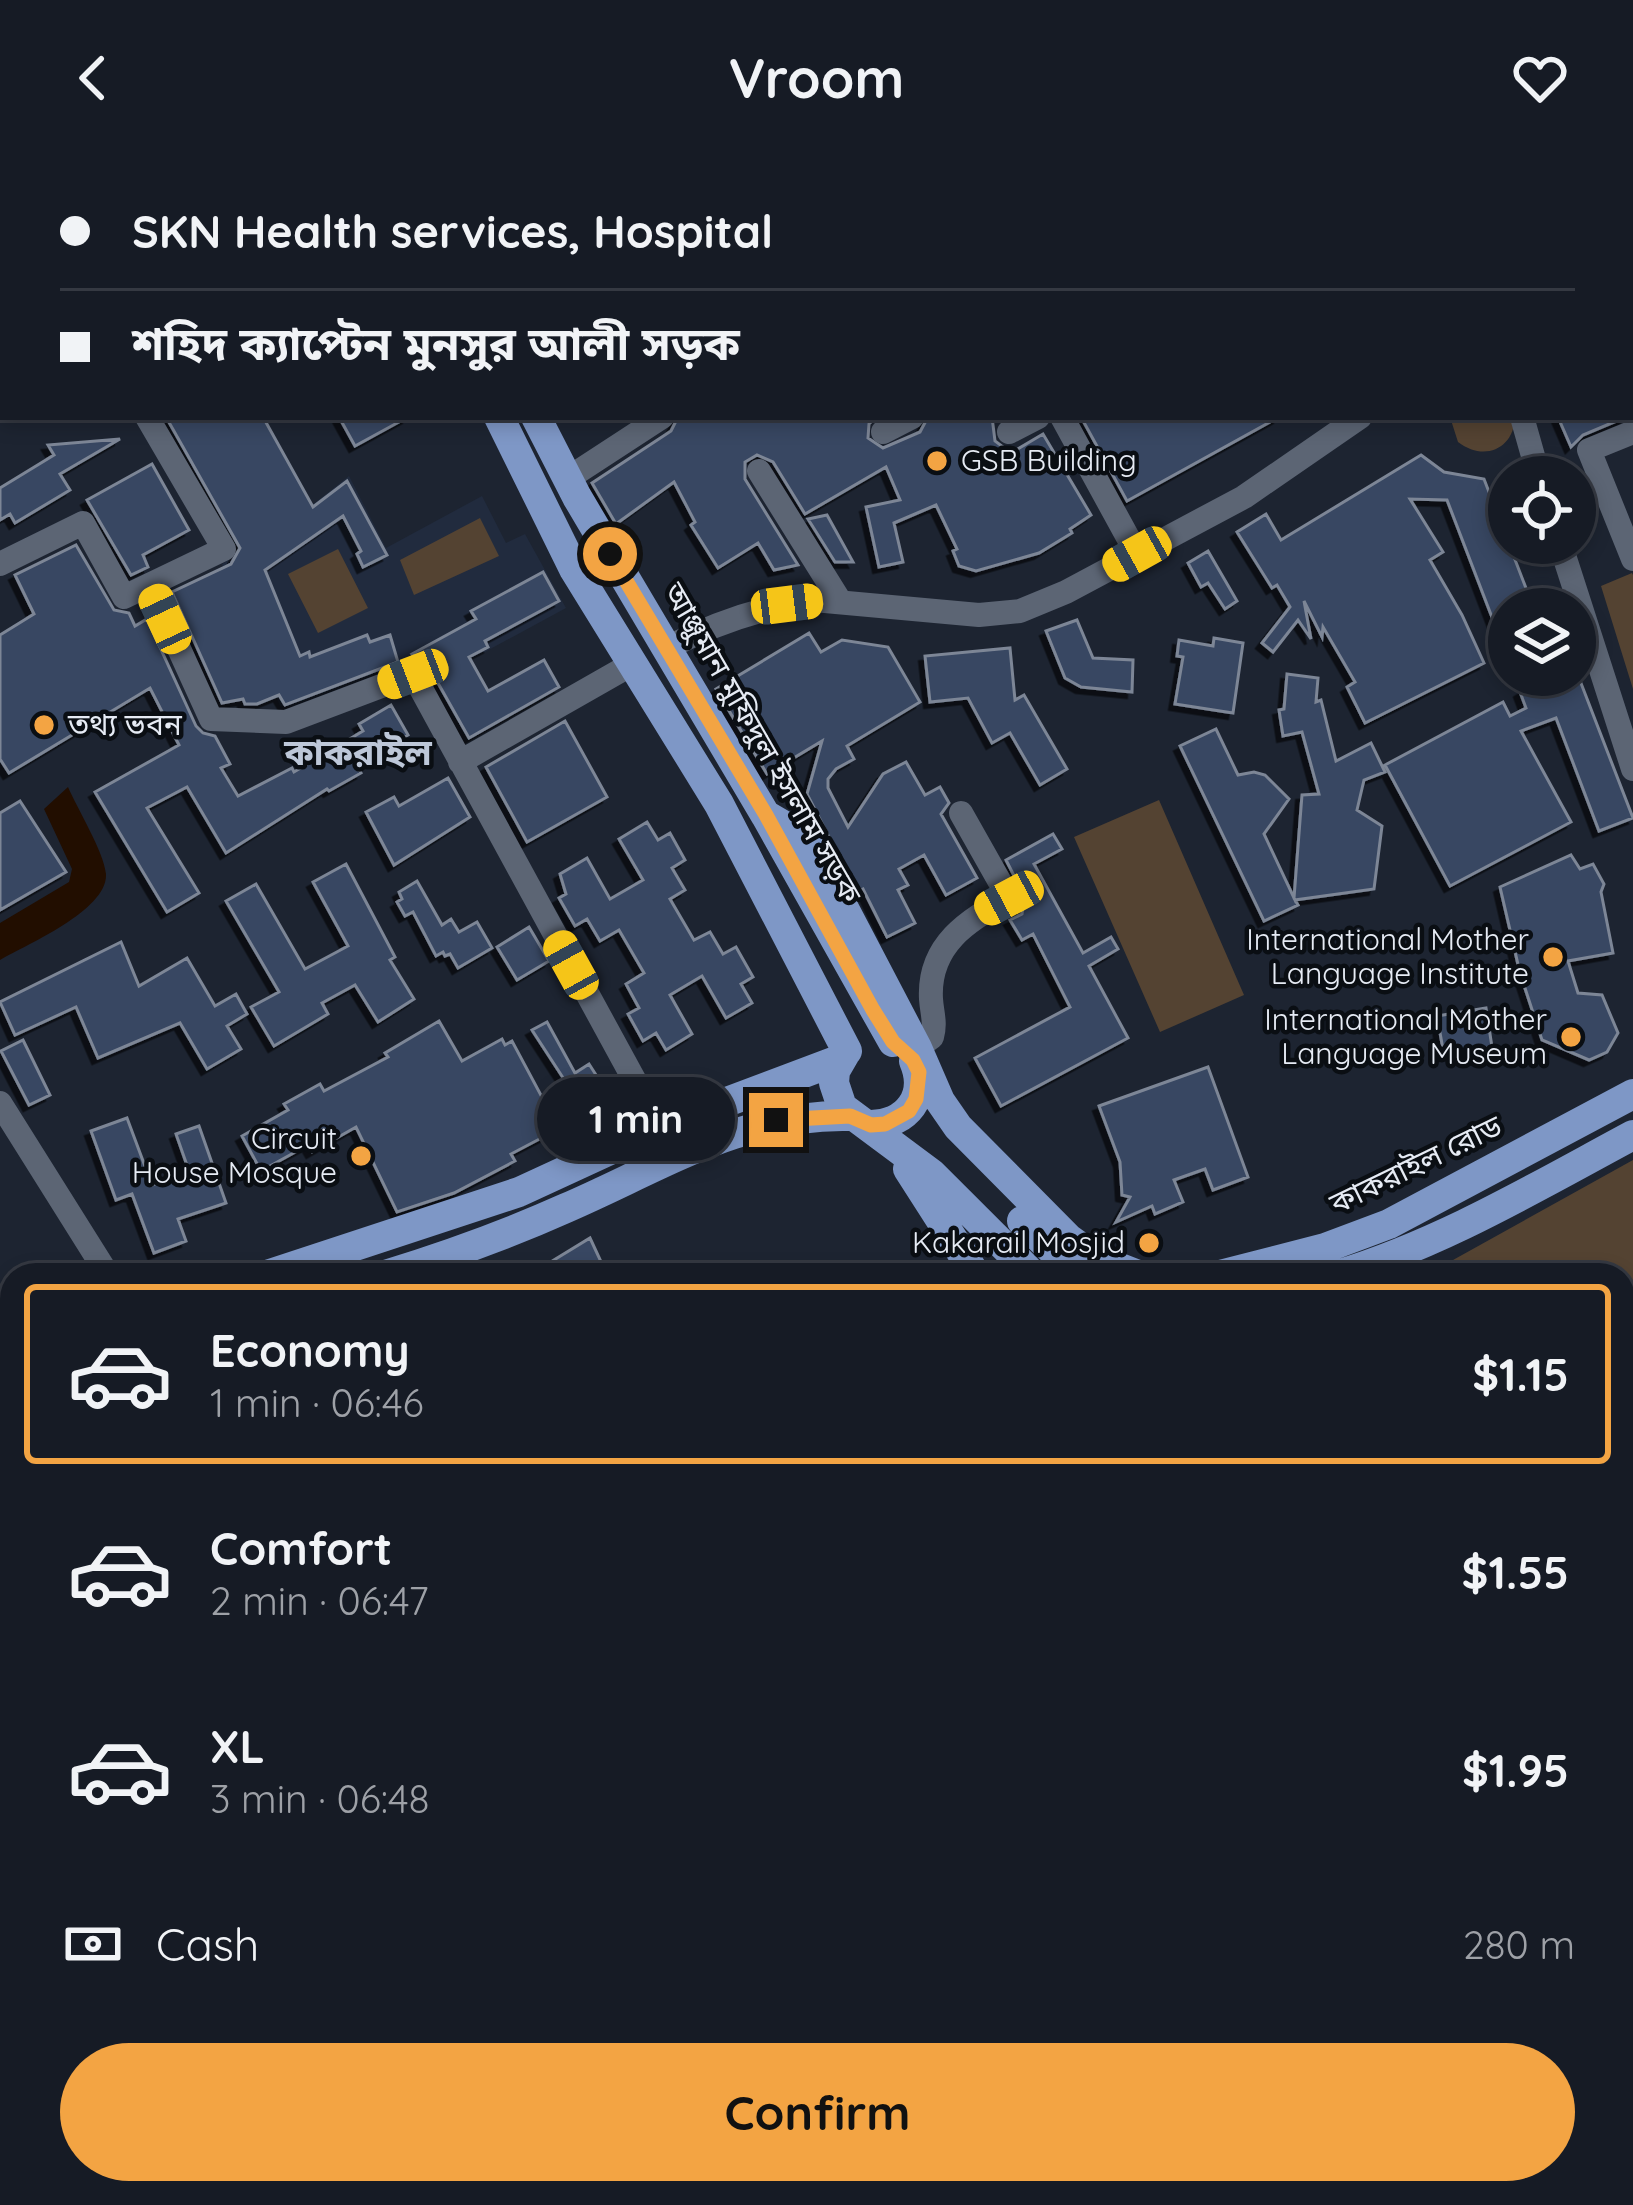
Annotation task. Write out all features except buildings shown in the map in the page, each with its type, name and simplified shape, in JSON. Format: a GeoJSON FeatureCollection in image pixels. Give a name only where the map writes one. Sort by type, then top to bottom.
{"type":"FeatureCollection","features":[{"type":"Feature","properties":{"kind":"main road"},"geometry":{"type":"LineString","coordinates":[[500,420],[574,569],[718,804],[823,1003],[844,1055],[836,1071],[836,1096],[932,1174],[1021,1263]]}},
{"type":"Feature","properties":{"kind":"main road","name":"আঞ্জুমান মুফিদুল ইসলাম সড়ক"},"geometry":{"type":"LineString","coordinates":[[538,420],[914,1068]]}},
{"type":"Feature","properties":{"kind":"main road"},"geometry":{"type":"LineString","coordinates":[[735,1098],[803,1058],[820,1042],[823,1003]]}},
{"type":"Feature","properties":{"kind":"main road"},"geometry":{"type":"LineString","coordinates":[[303,1263],[518,1192],[660,1126],[844,1055],[868,1040],[914,1068],[958,1127],[1044,1218],[1107,1263]]}},
{"type":"Feature","properties":{"kind":"main road"},"geometry":{"type":"LineString","coordinates":[[421,1263],[505,1234],[748,1126],[776,1120],[872,1128],[898,1120],[914,1068]]}},
{"type":"Feature","properties":{"kind":"main road"},"geometry":{"type":"LineString","coordinates":[[914,1068],[937,1130],[1059,1263]]}},
{"type":"Feature","properties":{"kind":"main road","name":"কাকরাইল রোড"},"geometry":{"type":"LineString","coordinates":[[1266,1263],[1389,1224],[1633,1094]]}},
{"type":"Feature","properties":{"kind":"main road"},"geometry":{"type":"LineString","coordinates":[[872,1128],[968,1263]]}},
{"type":"Feature","properties":{"kind":"main road"},"geometry":{"type":"LineString","coordinates":[[1375,1263],[1456,1229],[1633,1135]]}},
{"type":"Feature","properties":{"kind":"street"},"geometry":{"type":"LineString","coordinates":[[0,564],[83,523],[124,597],[224,549],[149,420]]}},
{"type":"Feature","properties":{"kind":"street"},"geometry":{"type":"LineString","coordinates":[[568,479],[657,420]]}},
{"type":"Feature","properties":{"kind":"street"},"geometry":{"type":"LineString","coordinates":[[883,432],[906,420]]}},
{"type":"Feature","properties":{"kind":"street"},"geometry":{"type":"LineString","coordinates":[[1009,431],[1031,420]]}},
{"type":"Feature","properties":{"kind":"street"},"geometry":{"type":"LineString","coordinates":[[1064,420],[1137,554]]}},
{"type":"Feature","properties":{"kind":"street"},"geometry":{"type":"LineString","coordinates":[[667,648],[751,613],[787,604],[840,601],[897,610],[1001,614],[1066,592],[1244,497],[1356,420]]}},
{"type":"Feature","properties":{"kind":"street"},"geometry":{"type":"LineString","coordinates":[[1523,420],[1533,456]]}},
{"type":"Feature","properties":{"kind":"street"},"geometry":{"type":"LineString","coordinates":[[1633,432],[1589,450],[1633,559]]}},
{"type":"Feature","properties":{"kind":"street"},"geometry":{"type":"LineString","coordinates":[[759,471],[840,601]]}},
{"type":"Feature","properties":{"kind":"street"},"geometry":{"type":"LineString","coordinates":[[1567,564],[1633,769]]}},
{"type":"Feature","properties":{"kind":"street"},"geometry":{"type":"LineString","coordinates":[[150,585],[212,719],[286,722],[413,674],[660,1126]]}},
{"type":"Feature","properties":{"kind":"street"},"geometry":{"type":"LineString","coordinates":[[460,762],[632,664]]}},
{"type":"Feature","properties":{"kind":"street"},"geometry":{"type":"LineString","coordinates":[[914,1068],[932,1037],[935,972],[954,932],[1009,898],[961,814]]}},
{"type":"Feature","properties":{"kind":"street"},"geometry":{"type":"LineString","coordinates":[[0,1103],[100,1263]]}},
{"type":"Feature","properties":{"kind":"shaded area"},"geometry":{"type":"Polygon","coordinates":[[[1451,420],[1514,420],[1509,437],[1496,449],[1478,451],[1458,442],[1451,420]]]}},
{"type":"Feature","properties":{"kind":"shaded area"},"geometry":{"type":"Polygon","coordinates":[[[349,476],[386,548],[482,496],[506,543],[525,534],[566,608],[424,685],[303,707],[280,706],[222,564],[287,525],[349,476]]]}},
{"type":"Feature","properties":{"kind":"shaded area"},"geometry":{"type":"Polygon","coordinates":[[[480,518],[499,556],[414,595],[400,560],[480,518]]]}},
{"type":"Feature","properties":{"kind":"shaded area"},"geometry":{"type":"Polygon","coordinates":[[[338,549],[368,608],[318,633],[288,574],[338,549]]]}},
{"type":"Feature","properties":{"kind":"shaded area"},"geometry":{"type":"Polygon","coordinates":[[[1633,575],[1633,689],[1601,586],[1633,575]]]}},
{"type":"Feature","properties":{"kind":"shaded area"},"geometry":{"type":"Polygon","coordinates":[[[68,787],[100,854],[106,874],[103,887],[81,913],[0,960],[0,923],[69,882],[72,869],[44,809],[68,787]]]}},
{"type":"Feature","properties":{"kind":"shaded area"},"geometry":{"type":"Polygon","coordinates":[[[1159,800],[1244,995],[1160,1032],[1074,837],[1159,800]]]}},
{"type":"Feature","properties":{"kind":"shaded area"},"geometry":{"type":"Polygon","coordinates":[[[1633,1160],[1633,1263],[1448,1263],[1633,1160]]]}},
{"type":"Feature","properties":{"kind":"place","name":"GSB Building"},"geometry":{"type":"Point","coordinates":[937,461]}},
{"type":"Feature","properties":{"kind":"place","name":"তথ্য ভবন"},"geometry":{"type":"Point","coordinates":[44,725]}},
{"type":"Feature","properties":{"kind":"place","name":"International Mother Language Institute"},"geometry":{"type":"Point","coordinates":[1553,957]}},
{"type":"Feature","properties":{"kind":"place","name":"International Mother Language Museum"},"geometry":{"type":"Point","coordinates":[1571,1037]}},
{"type":"Feature","properties":{"kind":"place","name":"Circuit House Mosque"},"geometry":{"type":"Point","coordinates":[361,1156]}},
{"type":"Feature","properties":{"kind":"place","name":"Kakarail Mosjid"},"geometry":{"type":"Point","coordinates":[1149,1243]}},
{"type":"Feature","properties":{"kind":"district","name":"কাকরাইল"},"geometry":{"type":"Point","coordinates":[358,752]}},
{"type":"Feature","properties":{"kind":"route"},"geometry":{"type":"LineString","coordinates":[[610,554],[766,815],[873,1010],[919,1072],[916,1099],[898,1120],[871,1125],[850,1116],[776,1120]]}}]}
